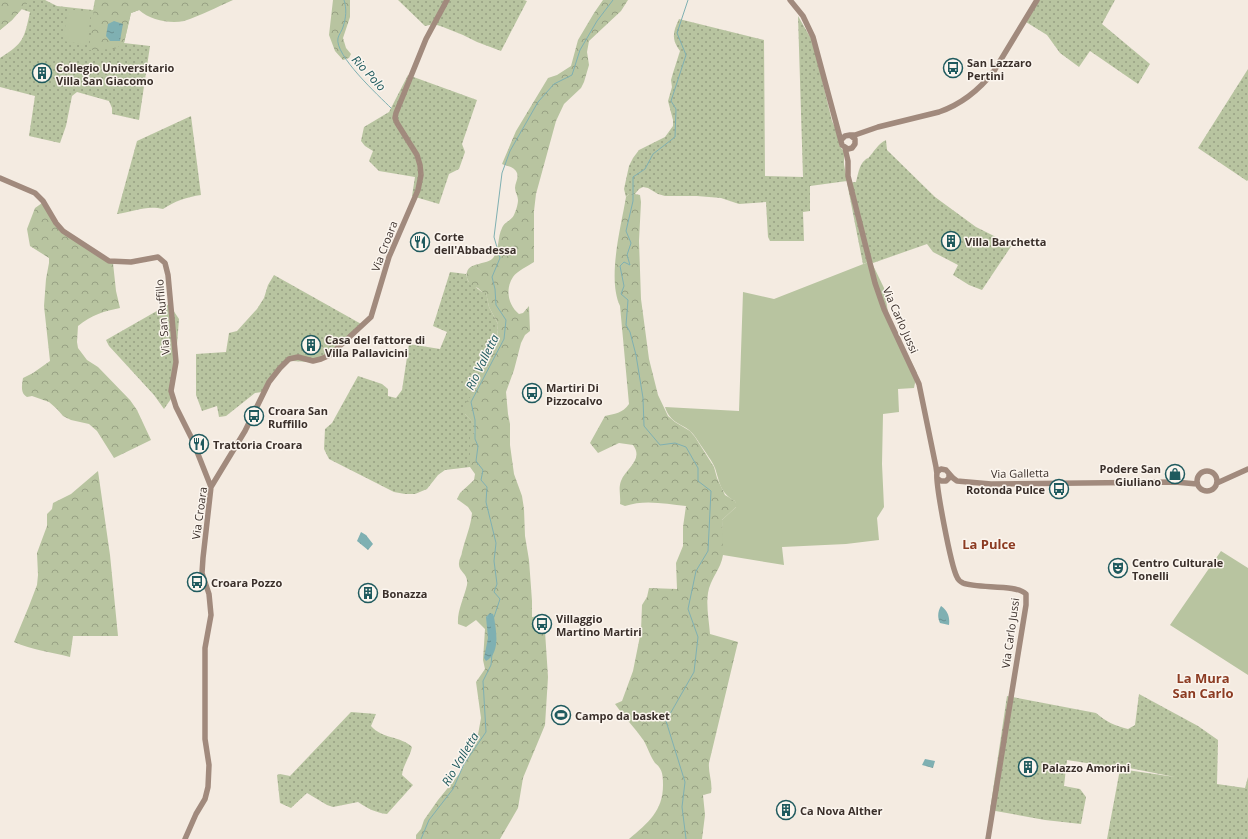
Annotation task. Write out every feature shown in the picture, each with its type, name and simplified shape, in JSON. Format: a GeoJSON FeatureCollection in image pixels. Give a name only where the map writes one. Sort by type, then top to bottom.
{"type":"FeatureCollection","features":[{"type":"Feature","properties":{"kind":"street","name":"Via Croara"},"geometry":{"type":"LineString","coordinates":[[185,839],[208,787],[209,765],[204,739],[205,648],[211,615],[209,594],[202,573],[202,563],[211,487],[245,431],[269,382],[280,368],[289,359],[298,358],[312,361],[330,355],[371,317],[389,256],[418,190],[421,175],[417,155],[397,123],[395,118],[396,113],[426,39],[447,0]]}},
{"type":"Feature","properties":{"kind":"street"},"geometry":{"type":"LineString","coordinates":[[790,0],[803,16],[814,37],[837,126],[842,139],[842,146],[845,148],[853,146],[860,136],[871,129]]}},
{"type":"Feature","properties":{"kind":"street"},"geometry":{"type":"LineString","coordinates":[[842,139],[844,136],[858,134],[871,129],[939,112],[947,109],[970,95],[984,83],[994,71],[1038,0]]}},
{"type":"Feature","properties":{"kind":"street"},"geometry":{"type":"LineString","coordinates":[[837,126],[854,139],[853,146]]}},
{"type":"Feature","properties":{"kind":"street","name":"Via Carlo Jussi"},"geometry":{"type":"LineString","coordinates":[[848,161],[853,146]]}},
{"type":"Feature","properties":{"kind":"street","name":"Via Carlo Jussi"},"geometry":{"type":"LineString","coordinates":[[845,148],[848,161],[848,176],[875,284],[884,309],[919,384],[935,462],[948,545],[957,578],[964,584],[1014,589],[1026,594],[1027,599],[988,839]]}},
{"type":"Feature","properties":{"kind":"street","name":"Via San Ruffillo"},"geometry":{"type":"LineString","coordinates":[[0,178],[35,193],[43,201],[56,223],[63,231],[109,261],[131,262],[158,257],[165,263],[168,275],[176,362],[171,391],[176,407],[192,439],[211,487]]}},
{"type":"Feature","properties":{"kind":"street"},"geometry":{"type":"LineString","coordinates":[[935,462],[943,469],[948,471],[954,479]]}},
{"type":"Feature","properties":{"kind":"street"},"geometry":{"type":"LineString","coordinates":[[943,469],[939,470],[937,476],[945,481]]}},
{"type":"Feature","properties":{"kind":"street"},"geometry":{"type":"LineString","coordinates":[[1217,483],[1248,469]]}},
{"type":"Feature","properties":{"kind":"street"},"geometry":{"type":"LineString","coordinates":[[1216,476],[1217,483],[1215,488],[1209,491],[1201,490],[1197,484],[1197,476],[1206,471],[1210,471],[1216,476],[1230,476]]}},
{"type":"Feature","properties":{"kind":"street"},"geometry":{"type":"LineString","coordinates":[[938,488],[949,478],[950,474]]}},
{"type":"Feature","properties":{"kind":"street","name":"Via Galletta"},"geometry":{"type":"LineString","coordinates":[[1184,482],[1197,476]]}},
{"type":"Feature","properties":{"kind":"street","name":"Via Galletta"},"geometry":{"type":"LineString","coordinates":[[945,481],[954,479],[961,482],[991,484],[1184,482],[1197,484]]}},
{"type":"Feature","properties":{"kind":"green space"},"geometry":{"type":"Polygon","coordinates":[[[0,0],[45,0],[57,6],[93,10],[95,0],[138,0],[139,10],[131,13],[124,43],[150,46],[139,120],[112,114],[112,108],[109,101],[77,92],[72,96],[66,126],[60,143],[29,136],[35,96],[0,87],[0,58],[22,40],[30,12],[21,9],[12,20],[0,30],[0,0]]]}},
{"type":"Feature","properties":{"kind":"green space"},"geometry":{"type":"Polygon","coordinates":[[[0,0],[30,0],[12,20],[0,30],[0,0]]]}},
{"type":"Feature","properties":{"kind":"green space"},"geometry":{"type":"Polygon","coordinates":[[[95,0],[233,0],[196,17],[178,22],[154,19],[139,10],[131,13],[124,43],[115,49],[89,50],[95,0]]]}},
{"type":"Feature","properties":{"kind":"green space"},"geometry":{"type":"Polygon","coordinates":[[[333,0],[350,0],[350,17],[343,38],[346,48],[351,54],[349,58],[343,60],[335,51],[329,35],[333,0]]]}},
{"type":"Feature","properties":{"kind":"green space"},"geometry":{"type":"Polygon","coordinates":[[[398,0],[527,1],[501,51],[434,24],[425,26],[398,0]]]}},
{"type":"Feature","properties":{"kind":"green space"},"geometry":{"type":"Polygon","coordinates":[[[603,0],[628,0],[621,11],[589,41],[587,52],[589,65],[584,82],[581,88],[564,104],[556,121],[536,194],[534,211],[534,262],[513,277],[508,292],[512,306],[519,314],[523,313],[529,306],[530,331],[525,335],[521,343],[514,370],[506,392],[514,474],[522,496],[524,509],[525,536],[529,560],[532,617],[544,616],[548,677],[545,725],[523,778],[518,808],[500,839],[416,839],[416,835],[421,829],[424,820],[460,773],[477,740],[481,718],[476,682],[485,669],[483,660],[485,629],[476,620],[466,627],[458,624],[461,604],[467,585],[465,575],[460,569],[459,562],[472,513],[468,507],[457,499],[460,493],[474,480],[475,474],[470,467],[470,436],[475,433],[475,430],[472,422],[465,414],[465,404],[471,396],[487,358],[497,339],[498,324],[489,307],[486,293],[483,293],[478,288],[471,286],[466,276],[471,267],[487,262],[493,258],[497,251],[500,232],[504,224],[513,217],[515,212],[518,200],[515,188],[518,177],[517,173],[513,168],[502,164],[516,131],[548,78],[557,75],[571,66],[578,40],[603,0]]]}},
{"type":"Feature","properties":{"kind":"green space"},"geometry":{"type":"Polygon","coordinates":[[[1037,0],[1115,0],[1102,24],[1150,64],[1138,84],[1090,51],[1079,67],[1060,53],[1047,35],[1026,22],[1037,0]]]}},
{"type":"Feature","properties":{"kind":"green space"},"geometry":{"type":"Polygon","coordinates":[[[68,9],[91,12],[87,45],[63,41],[68,9]]]}},
{"type":"Feature","properties":{"kind":"green space"},"geometry":{"type":"Polygon","coordinates":[[[798,16],[813,42],[832,121],[839,136],[839,145],[844,152],[844,164],[847,181],[810,186],[810,211],[803,212],[804,241],[770,241],[768,237],[766,202],[739,204],[721,198],[665,196],[643,187],[635,194],[629,194],[626,197],[624,189],[629,166],[633,158],[639,150],[665,137],[673,126],[668,101],[672,87],[671,80],[680,51],[674,39],[675,28],[679,19],[764,40],[765,176],[803,177],[798,16]]]}},
{"type":"Feature","properties":{"kind":"green space"},"geometry":{"type":"Polygon","coordinates":[[[1248,69],[1248,180],[1247,181],[1198,148],[1248,69]]]}},
{"type":"Feature","properties":{"kind":"green space"},"geometry":{"type":"Polygon","coordinates":[[[408,75],[477,100],[462,144],[465,152],[459,169],[449,174],[439,204],[412,196],[415,177],[379,171],[369,161],[373,151],[365,146],[361,141],[364,127],[389,112],[408,75]]]}},
{"type":"Feature","properties":{"kind":"green space"},"geometry":{"type":"Polygon","coordinates":[[[191,116],[201,195],[181,200],[163,209],[145,208],[117,214],[137,141],[191,116]]]}},
{"type":"Feature","properties":{"kind":"green space"},"geometry":{"type":"Polygon","coordinates":[[[886,140],[887,150],[935,197],[976,227],[1012,245],[982,290],[969,285],[953,275],[958,265],[933,252],[927,244],[873,263],[871,261],[863,264],[847,183],[856,182],[863,162],[879,145],[886,140]]]}},
{"type":"Feature","properties":{"kind":"green space"},"geometry":{"type":"Polygon","coordinates":[[[629,194],[640,195],[639,241],[641,299],[649,359],[658,395],[668,416],[690,431],[695,437],[714,467],[717,478],[725,495],[735,501],[737,506],[722,520],[724,551],[720,565],[709,588],[707,598],[710,634],[738,642],[709,763],[711,793],[703,795],[705,815],[702,839],[629,839],[648,822],[657,809],[662,794],[663,778],[660,769],[653,760],[644,741],[615,704],[622,701],[633,671],[641,631],[642,605],[647,597],[649,588],[677,589],[676,563],[683,546],[683,527],[686,506],[656,503],[640,503],[625,506],[620,504],[621,481],[635,460],[636,450],[633,445],[619,443],[598,453],[590,443],[605,416],[621,411],[629,404],[620,306],[616,295],[615,267],[618,237],[626,197],[629,194]]]}},
{"type":"Feature","properties":{"kind":"green space"},"geometry":{"type":"Polygon","coordinates":[[[45,201],[60,228],[113,263],[116,291],[120,308],[98,314],[78,326],[78,348],[87,360],[98,367],[130,400],[137,410],[151,440],[114,458],[97,431],[89,424],[71,420],[63,416],[49,402],[32,396],[27,397],[22,391],[23,378],[50,361],[44,306],[49,258],[30,246],[27,229],[35,208],[45,201]]]}},
{"type":"Feature","properties":{"kind":"green space"},"geometry":{"type":"Polygon","coordinates":[[[871,261],[884,288],[889,318],[917,373],[914,388],[898,389],[899,412],[883,414],[882,464],[884,507],[877,518],[879,540],[846,544],[782,547],[784,565],[723,555],[722,520],[736,507],[735,501],[723,491],[714,465],[694,436],[689,430],[669,416],[665,407],[739,411],[743,292],[774,299],[871,261]]]}},
{"type":"Feature","properties":{"kind":"green space"},"geometry":{"type":"Polygon","coordinates":[[[450,272],[466,274],[468,281],[483,293],[486,292],[489,307],[498,324],[497,339],[474,389],[465,414],[473,422],[475,431],[470,455],[470,467],[445,470],[438,475],[427,489],[415,494],[394,492],[329,459],[324,449],[325,429],[332,423],[358,376],[382,384],[388,389],[388,396],[396,398],[402,390],[409,344],[440,349],[447,332],[433,326],[450,272]]]}},
{"type":"Feature","properties":{"kind":"green space"},"geometry":{"type":"Polygon","coordinates":[[[274,275],[363,325],[328,354],[311,362],[291,361],[284,364],[262,392],[255,393],[226,416],[219,417],[217,406],[202,411],[196,395],[196,354],[226,352],[229,333],[237,331],[257,309],[264,298],[268,285],[274,275]]]}},
{"type":"Feature","properties":{"kind":"green space"},"geometry":{"type":"Polygon","coordinates":[[[169,304],[179,319],[173,396],[164,409],[154,395],[109,346],[106,340],[169,304]]]}},
{"type":"Feature","properties":{"kind":"green space"},"geometry":{"type":"Polygon","coordinates":[[[98,471],[110,555],[118,636],[73,636],[70,657],[35,649],[14,642],[37,585],[37,553],[47,526],[47,514],[52,509],[53,503],[71,494],[98,471]]]}},
{"type":"Feature","properties":{"kind":"green space"},"geometry":{"type":"Polygon","coordinates":[[[1221,551],[1248,568],[1248,675],[1170,625],[1221,551]]]}},
{"type":"Feature","properties":{"kind":"green space"},"geometry":{"type":"Polygon","coordinates":[[[1139,694],[1198,726],[1218,740],[1217,784],[1245,788],[1248,777],[1248,839],[1107,839],[1120,769],[1175,777],[1119,766],[1106,766],[1067,760],[1064,786],[1080,789],[1086,797],[1081,824],[1045,820],[990,810],[1007,696],[1096,713],[1110,723],[1128,729],[1135,725],[1139,694]]]}},
{"type":"Feature","properties":{"kind":"green space","name":"Campo da basket"},"geometry":{"type":"Polygon","coordinates":[[[556,710],[568,713],[566,721],[554,718],[556,710]]]}},
{"type":"Feature","properties":{"kind":"green space"},"geometry":{"type":"Polygon","coordinates":[[[351,712],[376,714],[371,726],[375,730],[408,743],[412,747],[402,775],[413,785],[387,814],[379,813],[358,802],[333,807],[307,793],[291,808],[280,803],[277,775],[280,774],[290,776],[351,712]]]}},
{"type":"Feature","properties":{"kind":"water"},"geometry":{"type":"Polygon","coordinates":[[[114,21],[123,24],[120,41],[110,41],[106,36],[108,24],[114,21]]]}},
{"type":"Feature","properties":{"kind":"water"},"geometry":{"type":"Polygon","coordinates":[[[361,532],[366,535],[373,544],[368,550],[357,541],[361,532]]]}},
{"type":"Feature","properties":{"kind":"water"},"geometry":{"type":"Polygon","coordinates":[[[941,606],[948,614],[949,625],[940,623],[938,619],[941,606]]]}},
{"type":"Feature","properties":{"kind":"water"},"geometry":{"type":"Polygon","coordinates":[[[490,613],[493,614],[496,628],[496,647],[494,653],[486,661],[484,658],[488,638],[486,617],[490,613]]]}},
{"type":"Feature","properties":{"kind":"water"},"geometry":{"type":"Polygon","coordinates":[[[925,759],[935,761],[933,768],[922,765],[925,759]]]}},
{"type":"Feature","properties":{"kind":"waterway","name":"Rio Polo"},"geometry":{"type":"LineString","coordinates":[[344,0],[346,7],[345,17],[343,28],[338,38],[339,45],[343,54],[358,75],[391,108]]}},
{"type":"Feature","properties":{"kind":"waterway","name":"Rio Valletta"},"geometry":{"type":"LineString","coordinates":[[494,617],[500,599],[494,592],[497,584],[494,561],[496,543],[486,502],[487,487],[481,480],[483,470],[476,461],[478,446],[475,439],[475,420],[471,402],[504,339],[506,320],[496,305],[495,289],[492,277],[500,258],[494,237],[502,173],[510,151],[538,102],[554,84],[572,75],[580,50],[597,21],[613,0]]}},
{"type":"Feature","properties":{"kind":"waterway"},"geometry":{"type":"LineString","coordinates":[[686,839],[682,807],[685,782],[666,721],[694,672],[698,637],[688,609],[696,571],[708,551],[711,491],[698,481],[698,468],[686,447],[675,443],[660,445],[644,426],[643,398],[636,355],[630,332],[626,325],[628,300],[621,294],[624,286],[620,266],[624,262],[630,265],[627,255],[631,243],[626,231],[633,201],[633,177],[645,169],[653,154],[675,137],[676,109],[671,101],[686,55],[677,33],[688,0]]}},
{"type":"Feature","properties":{"kind":"waterway","name":"Rio Valletta"},"geometry":{"type":"LineString","coordinates":[[421,839],[429,820],[453,789],[464,764],[486,732],[483,681],[491,665],[492,654]]}},
{"type":"Feature","properties":{"kind":"place","name":"San Lazzaro Pertini"},"geometry":{"type":"Point","coordinates":[953,68]}},
{"type":"Feature","properties":{"kind":"place","name":"Collegio Universitario Villa San Giacomo"},"geometry":{"type":"Point","coordinates":[42,73]}},
{"type":"Feature","properties":{"kind":"place","name":"Villa Barchetta"},"geometry":{"type":"Point","coordinates":[951,241]}},
{"type":"Feature","properties":{"kind":"place","name":"Corte dell'Abbadessa"},"geometry":{"type":"Point","coordinates":[420,242]}},
{"type":"Feature","properties":{"kind":"place","name":"Casa del fattore di Villa Pallavicini"},"geometry":{"type":"Point","coordinates":[311,345]}},
{"type":"Feature","properties":{"kind":"place","name":"Martiri Di Pizzocalvo"},"geometry":{"type":"Point","coordinates":[532,393]}},
{"type":"Feature","properties":{"kind":"place","name":"Croara San Ruffillo"},"geometry":{"type":"Point","coordinates":[254,416]}},
{"type":"Feature","properties":{"kind":"place","name":"Trattoria Croara"},"geometry":{"type":"Point","coordinates":[199,444]}},
{"type":"Feature","properties":{"kind":"place","name":"Podere San Giuliano"},"geometry":{"type":"Point","coordinates":[1175,474]}},
{"type":"Feature","properties":{"kind":"place","name":"Rotonda Pulce"},"geometry":{"type":"Point","coordinates":[1059,489]}},
{"type":"Feature","properties":{"kind":"place","name":"Centro Culturale Tonelli"},"geometry":{"type":"Point","coordinates":[1118,568]}},
{"type":"Feature","properties":{"kind":"place","name":"Croara Pozzo"},"geometry":{"type":"Point","coordinates":[197,582]}},
{"type":"Feature","properties":{"kind":"place","name":"Bonazza"},"geometry":{"type":"Point","coordinates":[368,593]}},
{"type":"Feature","properties":{"kind":"place","name":"Villaggio Martino Martiri"},"geometry":{"type":"Point","coordinates":[542,624]}},
{"type":"Feature","properties":{"kind":"place","name":"Campo da basket"},"geometry":{"type":"Point","coordinates":[561,715]}},
{"type":"Feature","properties":{"kind":"place","name":"Palazzo Amorini"},"geometry":{"type":"Point","coordinates":[1028,767]}},
{"type":"Feature","properties":{"kind":"place","name":"Ca Nova Alther"},"geometry":{"type":"Point","coordinates":[786,810]}},
{"type":"Feature","properties":{"kind":"district","name":"La Pulce"},"geometry":{"type":"Point","coordinates":[989,544]}},
{"type":"Feature","properties":{"kind":"district","name":"La Mura San Carlo"},"geometry":{"type":"Point","coordinates":[1203,686]}}]}
